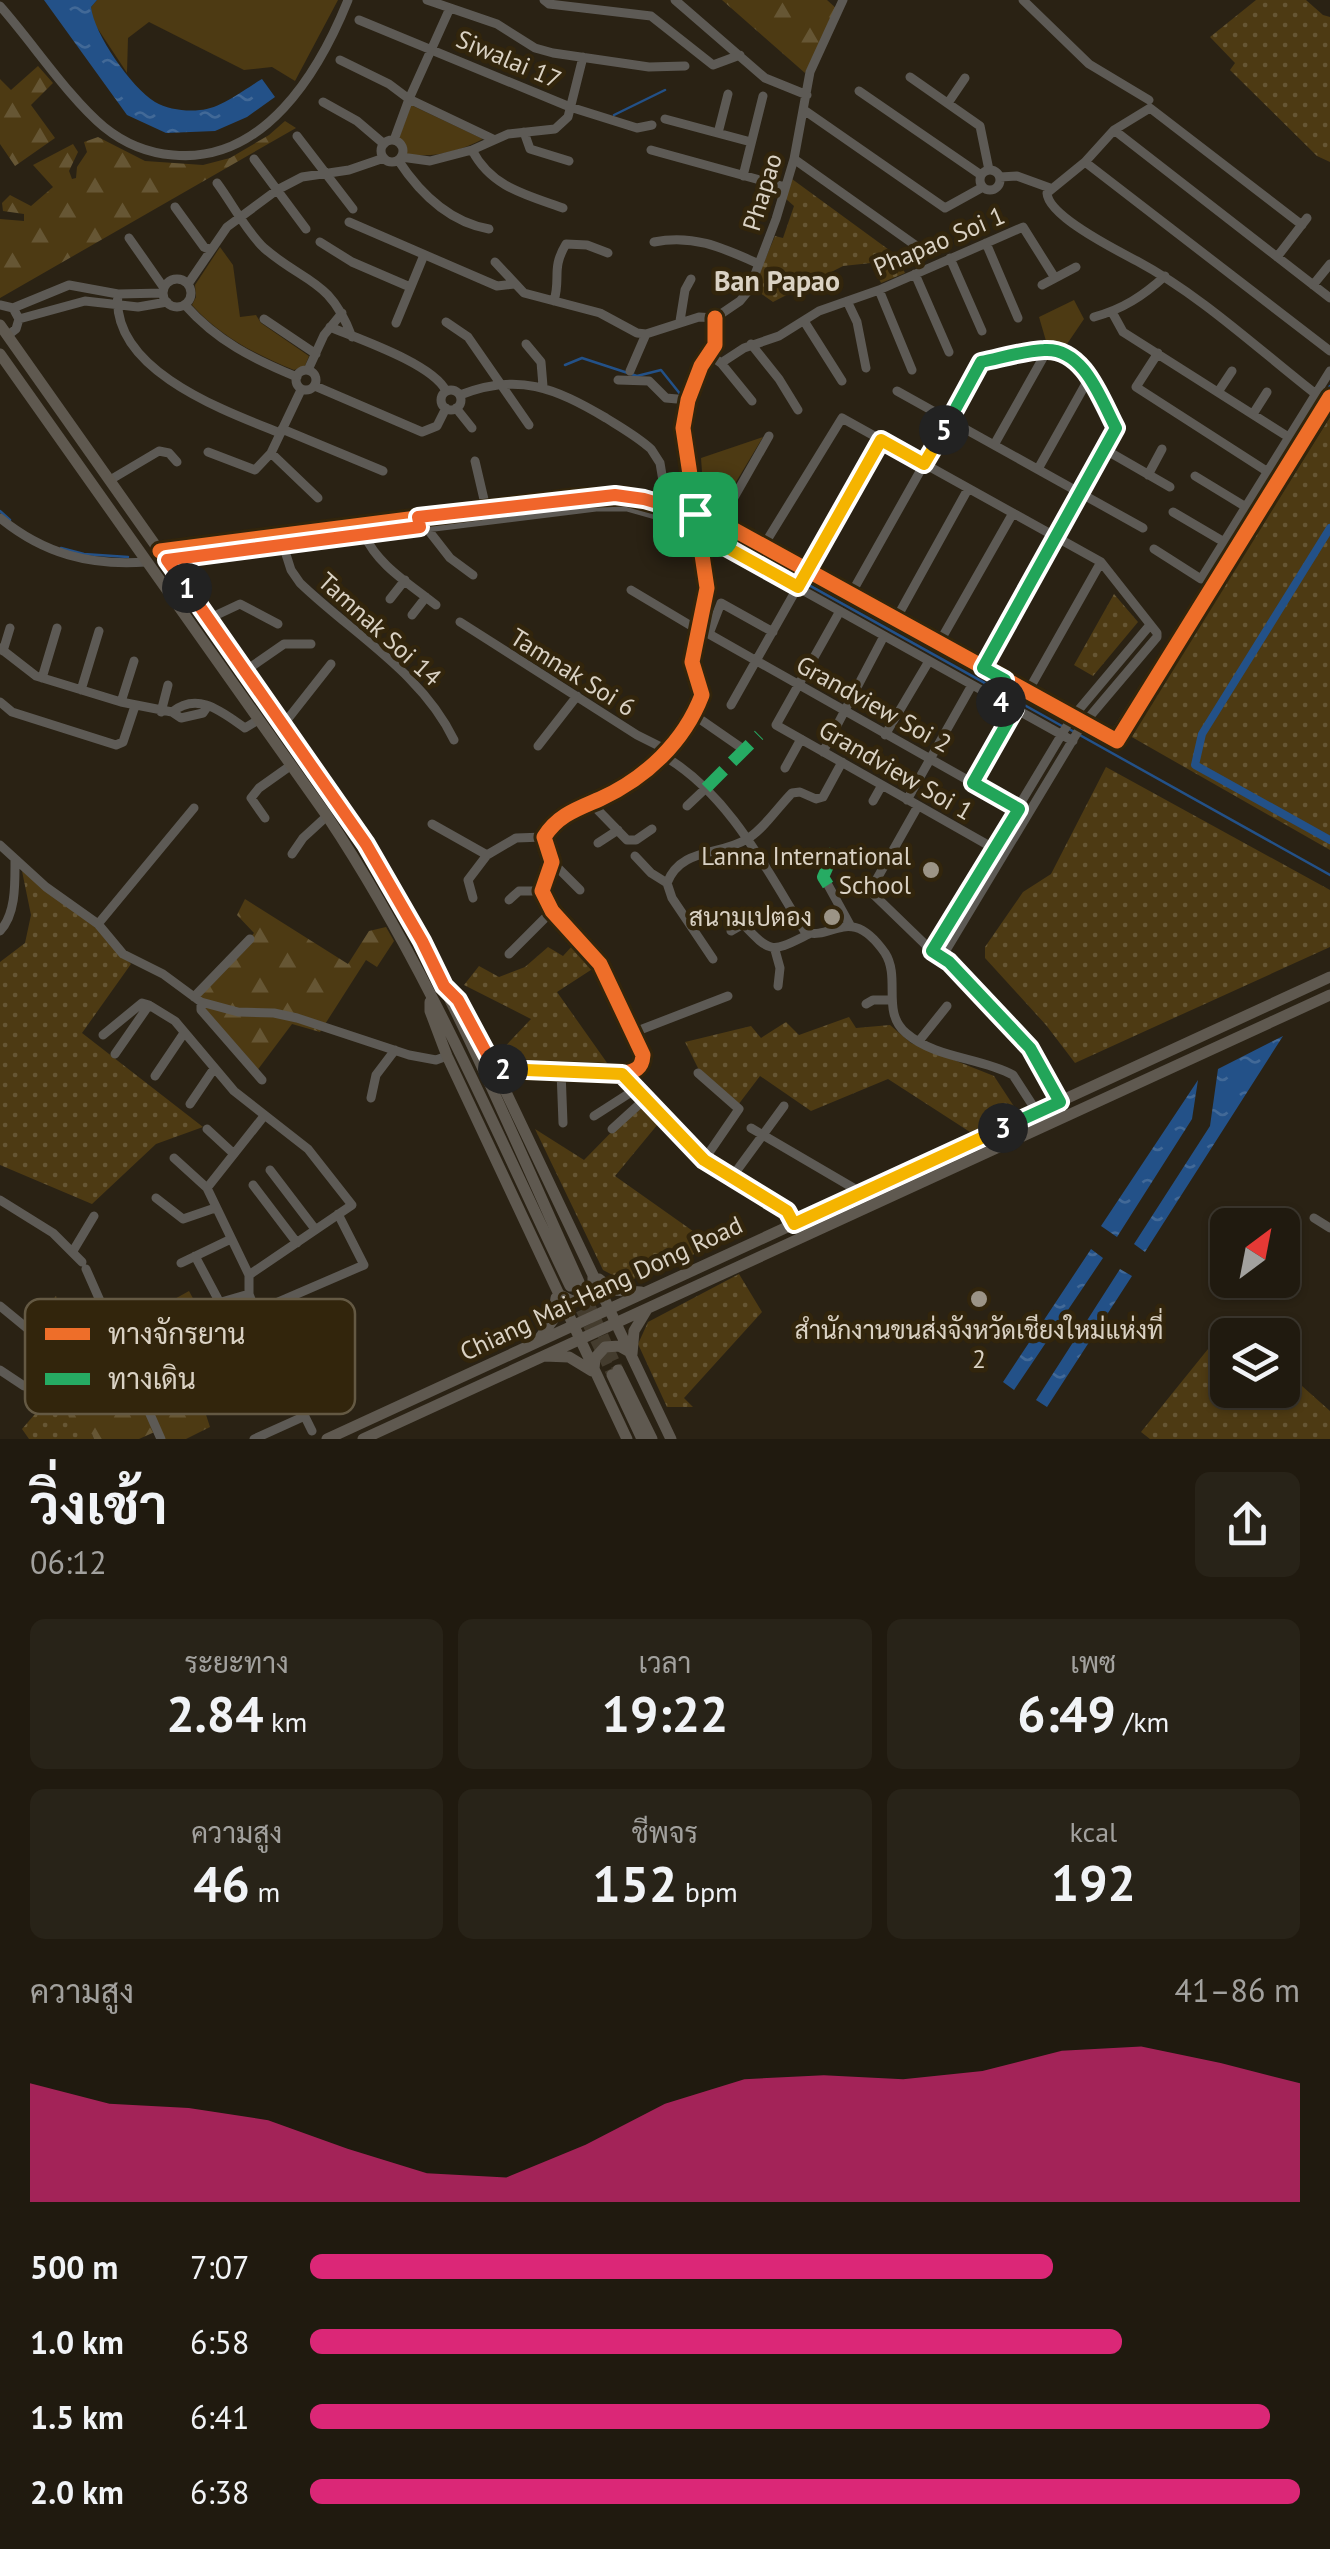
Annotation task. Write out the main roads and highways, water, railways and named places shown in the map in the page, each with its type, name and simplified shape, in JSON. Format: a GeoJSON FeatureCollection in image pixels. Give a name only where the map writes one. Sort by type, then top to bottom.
{"type":"FeatureCollection","features":[{"type":"Feature","properties":{"kind":"main road"},"geometry":{"type":"LineString","coordinates":[[0,354],[376,891],[574,1284],[444,986],[391,885],[4,330]]}},
{"type":"Feature","properties":{"kind":"main road","name":"Chiang Mai-Hang Dong Road"},"geometry":{"type":"LineString","coordinates":[[327,1439],[1330,977]]}},
{"type":"Feature","properties":{"kind":"main road"},"geometry":{"type":"LineString","coordinates":[[444,986],[458,1000],[495,1069],[671,1439]]}},
{"type":"Feature","properties":{"kind":"main road"},"geometry":{"type":"LineString","coordinates":[[430,992],[430,1010],[447,1056],[627,1439]]}},
{"type":"Feature","properties":{"kind":"main road","name":"Chiang Mai-Hang Dong Road"},"geometry":{"type":"LineString","coordinates":[[363,1439],[1330,995]]}},
{"type":"Feature","properties":{"kind":"main road"},"geometry":{"type":"LineString","coordinates":[[1041,1110],[1051,1122]]}},
{"type":"Feature","properties":{"kind":"main road"},"geometry":{"type":"LineString","coordinates":[[556,1289],[566,1300],[585,1297],[593,1284],[593,1272]]}},
{"type":"Feature","properties":{"kind":"main road"},"geometry":{"type":"LineString","coordinates":[[593,1272],[614,1290],[648,1292]]}},
{"type":"Feature","properties":{"kind":"main road"},"geometry":{"type":"LineString","coordinates":[[537,1342],[554,1316],[556,1289]]}},
{"type":"Feature","properties":{"kind":"main road"},"geometry":{"type":"LineString","coordinates":[[632,1354],[634,1331],[649,1308]]}},
{"type":"Feature","properties":{"kind":"main road"},"geometry":{"type":"LineString","coordinates":[[595,1373],[595,1358],[601,1349],[615,1345],[632,1354]]}},
{"type":"Feature","properties":{"kind":"main road"},"geometry":{"type":"LineString","coordinates":[[542,1356],[569,1358],[595,1373]]}},
{"type":"Feature","properties":{"kind":"main road"},"geometry":{"type":"LineString","coordinates":[[642,1439],[614,1371],[652,1439]]}},
{"type":"Feature","properties":{"kind":"water"},"geometry":{"type":"Polygon","coordinates":[[[44,0],[97,0],[91,7],[106,45],[135,85],[160,104],[183,110],[208,109],[262,79],[275,97],[247,117],[215,131],[166,133],[127,115],[44,0]]]}},
{"type":"Feature","properties":{"kind":"water"},"geometry":{"type":"Polygon","coordinates":[[[1283,1036],[1145,1252],[1134,1244],[1210,1126],[1218,1069],[1283,1036]]]}},
{"type":"Feature","properties":{"kind":"water"},"geometry":{"type":"Polygon","coordinates":[[[1198,1080],[1192,1119],[1117,1237],[1101,1226],[1198,1080]]]}},
{"type":"Feature","properties":{"kind":"water"},"geometry":{"type":"Polygon","coordinates":[[[1091,1249],[1103,1258],[1014,1390],[1003,1382],[1091,1249]]]}},
{"type":"Feature","properties":{"kind":"water"},"geometry":{"type":"Polygon","coordinates":[[[1120,1269],[1132,1276],[1047,1407],[1036,1400],[1120,1269]]]}},
{"type":"Feature","properties":{"kind":"waterway"},"geometry":{"type":"LineString","coordinates":[[614,115],[665,90]]}},
{"type":"Feature","properties":{"kind":"waterway"},"geometry":{"type":"LineString","coordinates":[[565,365],[582,358],[637,376],[661,370],[681,395]]}},
{"type":"Feature","properties":{"kind":"waterway"},"geometry":{"type":"LineString","coordinates":[[1112,732],[1330,386]]}},
{"type":"Feature","properties":{"kind":"waterway"},"geometry":{"type":"LineString","coordinates":[[316,535],[585,503],[621,503]]}},
{"type":"Feature","properties":{"kind":"waterway"},"geometry":{"type":"LineString","coordinates":[[644,507],[686,519]]}},
{"type":"Feature","properties":{"kind":"waterway"},"geometry":{"type":"LineString","coordinates":[[0,511],[10,520]]}},
{"type":"Feature","properties":{"kind":"waterway"},"geometry":{"type":"LineString","coordinates":[[1330,528],[1202,734],[1195,765],[1330,840]]}},
{"type":"Feature","properties":{"kind":"waterway"},"geometry":{"type":"LineString","coordinates":[[710,530],[1062,726]]}},
{"type":"Feature","properties":{"kind":"waterway"},"geometry":{"type":"LineString","coordinates":[[61,548],[128,557]]}},
{"type":"Feature","properties":{"kind":"waterway"},"geometry":{"type":"LineString","coordinates":[[1069,729],[1330,875]]}},
{"type":"Feature","properties":{"kind":"tunnel"},"geometry":{"type":"LineString","coordinates":[[583,1290],[618,1370]]}},
{"type":"Feature","properties":{"kind":"tunnel"},"geometry":{"type":"LineString","coordinates":[[574,1295],[611,1372]]}},
{"type":"Feature","properties":{"kind":"place","name":"Lanna International School"},"geometry":{"type":"Point","coordinates":[931,870]}},
{"type":"Feature","properties":{"kind":"place","name":"สนามเปตอง"},"geometry":{"type":"Point","coordinates":[832,917]}},
{"type":"Feature","properties":{"kind":"place","name":"สำนักงานขนส่งจังหวัดเชียงใหม่แห่งที่ 2"},"geometry":{"type":"Point","coordinates":[979,1299]}},
{"type":"Feature","properties":{"kind":"district","name":"Ban Papao"},"geometry":{"type":"Point","coordinates":[777,281]}}]}
